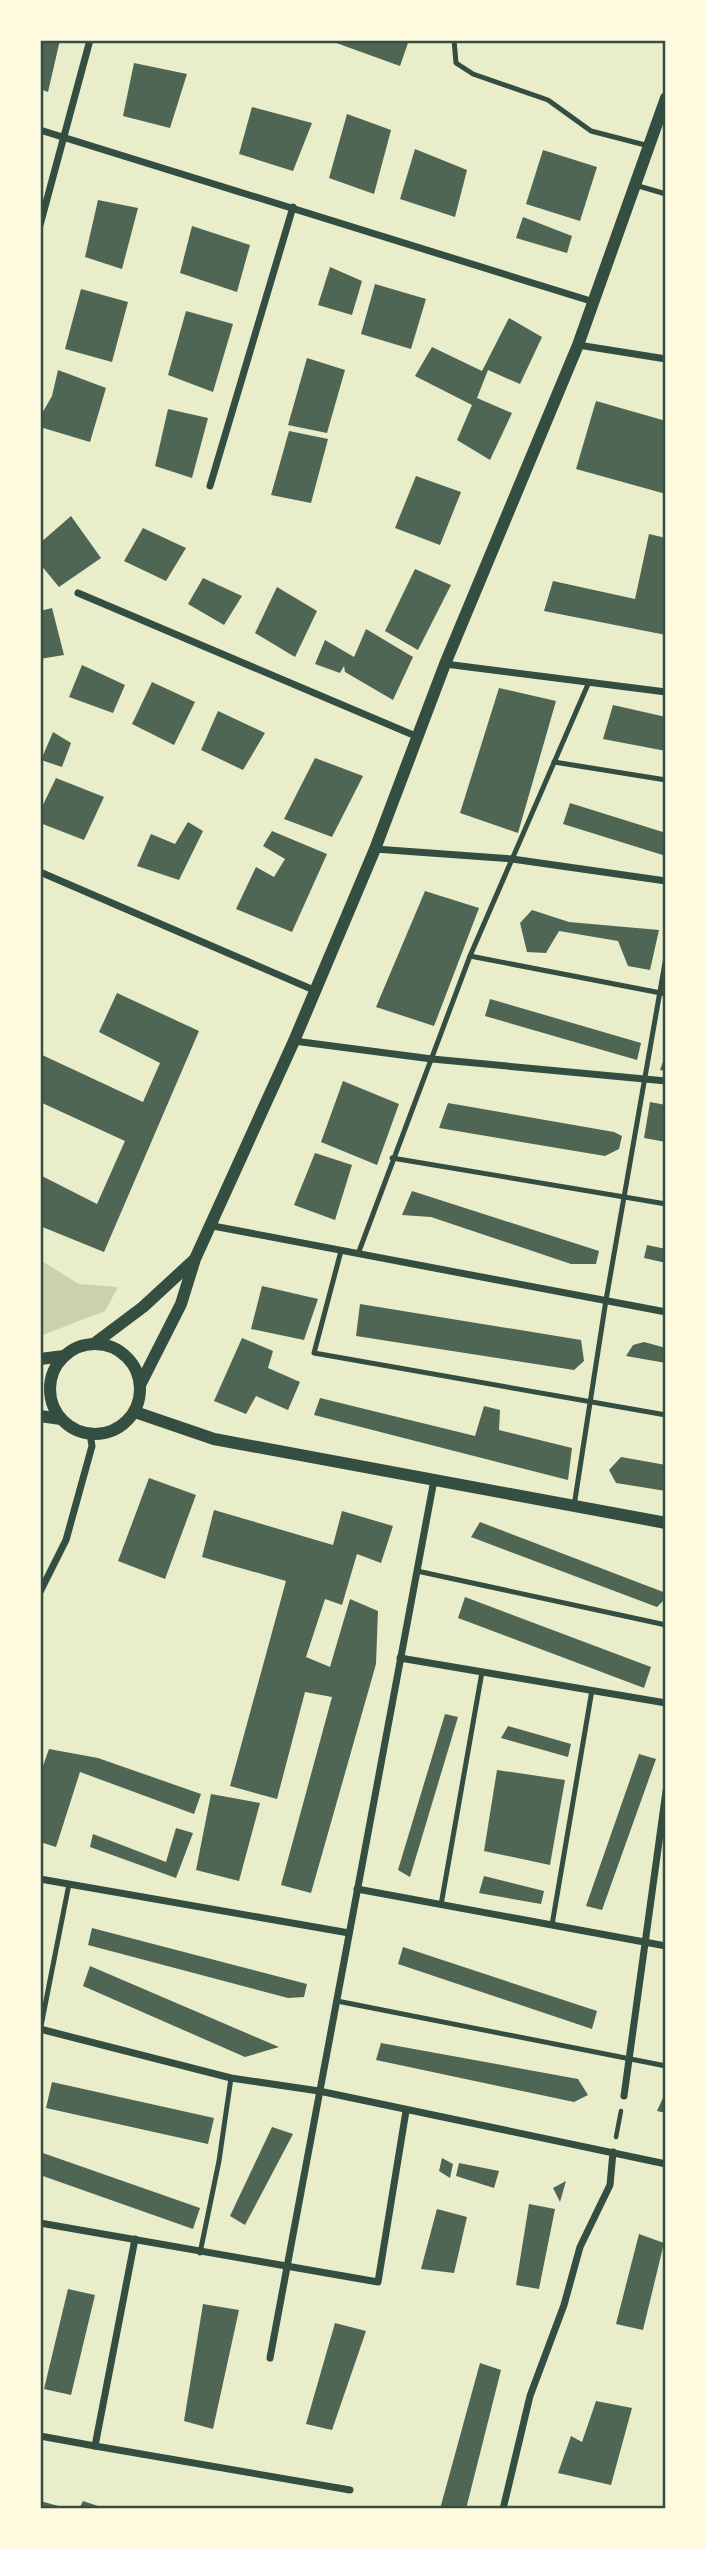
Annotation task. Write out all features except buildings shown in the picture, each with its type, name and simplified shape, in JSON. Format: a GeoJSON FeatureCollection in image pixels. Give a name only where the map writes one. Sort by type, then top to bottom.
{"type":"FeatureCollection","features":[{"type":"Feature","properties":{"kind":"street"},"geometry":{"type":"LineString","coordinates":[[40,225],[90,40]]}},
{"type":"Feature","properties":{"kind":"street"},"geometry":{"type":"LineString","coordinates":[[140,1385],[181,1304],[195,1259],[213,1227],[375,849],[445,664],[578,345],[666,98]]}},
{"type":"Feature","properties":{"kind":"street"},"geometry":{"type":"LineString","coordinates":[[40,130],[594,302]]}},
{"type":"Feature","properties":{"kind":"street"},"geometry":{"type":"LineString","coordinates":[[210,486],[293,207]]}},
{"type":"Feature","properties":{"kind":"street"},"geometry":{"type":"LineString","coordinates":[[578,345],[666,359]]}},
{"type":"Feature","properties":{"kind":"street"},"geometry":{"type":"LineString","coordinates":[[78,593],[418,737]]}},
{"type":"Feature","properties":{"kind":"street"},"geometry":{"type":"LineString","coordinates":[[445,664],[666,692]]}},
{"type":"Feature","properties":{"kind":"street"},"geometry":{"type":"LineString","coordinates":[[375,849],[512,859],[666,881]]}},
{"type":"Feature","properties":{"kind":"street"},"geometry":{"type":"LineString","coordinates":[[40,872],[316,991]]}},
{"type":"Feature","properties":{"kind":"street"},"geometry":{"type":"LineString","coordinates":[[294,1041],[432,1059],[666,1081]]}},
{"type":"Feature","properties":{"kind":"street"},"geometry":{"type":"LineString","coordinates":[[213,1227],[666,1312]]}},
{"type":"Feature","properties":{"kind":"street"},"geometry":{"type":"LineString","coordinates":[[95,1343],[114,1347],[129,1358],[139,1375],[141,1394],[135,1412],[123,1425],[108,1433],[90,1434],[74,1429],[61,1419],[52,1404],[50,1387],[54,1370],[64,1356],[78,1347],[95,1343],[143,1307],[195,1259]]}},
{"type":"Feature","properties":{"kind":"street"},"geometry":{"type":"LineString","coordinates":[[40,1359],[64,1356]]}},
{"type":"Feature","properties":{"kind":"street"},"geometry":{"type":"LineString","coordinates":[[135,1412],[214,1439],[666,1523]]}},
{"type":"Feature","properties":{"kind":"street"},"geometry":{"type":"LineString","coordinates":[[40,1416],[61,1419]]}},
{"type":"Feature","properties":{"kind":"street"},"geometry":{"type":"LineString","coordinates":[[40,1592],[66,1540],[92,1446],[90,1434]]}},
{"type":"Feature","properties":{"kind":"street"},"geometry":{"type":"LineString","coordinates":[[270,2358],[434,1480]]}},
{"type":"Feature","properties":{"kind":"street"},"geometry":{"type":"LineString","coordinates":[[400,1658],[666,1703]]}},
{"type":"Feature","properties":{"kind":"street"},"geometry":{"type":"LineString","coordinates":[[624,2096],[666,1791]]}},
{"type":"Feature","properties":{"kind":"street"},"geometry":{"type":"LineString","coordinates":[[40,1879],[349,1933]]}},
{"type":"Feature","properties":{"kind":"street"},"geometry":{"type":"LineString","coordinates":[[357,1889],[666,1946]]}},
{"type":"Feature","properties":{"kind":"street"},"geometry":{"type":"LineString","coordinates":[[41,2030],[231,2078],[320,2091],[666,2164]]}},
{"type":"Feature","properties":{"kind":"street"},"geometry":{"type":"LineString","coordinates":[[40,2223],[378,2282],[406,2111]]}},
{"type":"Feature","properties":{"kind":"street"},"geometry":{"type":"LineString","coordinates":[[502,2509],[530,2396],[564,2305],[580,2247],[610,2185],[613,2152]]}},
{"type":"Feature","properties":{"kind":"street"},"geometry":{"type":"LineString","coordinates":[[95,2446],[135,2239]]}},
{"type":"Feature","properties":{"kind":"street"},"geometry":{"type":"LineString","coordinates":[[40,2436],[350,2490]]}},
{"type":"Feature","properties":{"kind":"lane"},"geometry":{"type":"LineString","coordinates":[[454,40],[456,64],[473,74],[548,100],[591,131],[649,146]]}},
{"type":"Feature","properties":{"kind":"lane"},"geometry":{"type":"LineString","coordinates":[[635,184],[666,194]]}},
{"type":"Feature","properties":{"kind":"lane"},"geometry":{"type":"LineString","coordinates":[[358,1254],[470,956],[589,682]]}},
{"type":"Feature","properties":{"kind":"lane"},"geometry":{"type":"LineString","coordinates":[[554,762],[666,780]]}},
{"type":"Feature","properties":{"kind":"lane"},"geometry":{"type":"LineString","coordinates":[[470,956],[663,994]]}},
{"type":"Feature","properties":{"kind":"lane"},"geometry":{"type":"LineString","coordinates":[[574,1506],[589,1401],[644,1078],[663,994],[666,957]]}},
{"type":"Feature","properties":{"kind":"lane"},"geometry":{"type":"LineString","coordinates":[[392,1158],[666,1204]]}},
{"type":"Feature","properties":{"kind":"lane"},"geometry":{"type":"LineString","coordinates":[[341,1251],[314,1353],[666,1415]]}},
{"type":"Feature","properties":{"kind":"lane"},"geometry":{"type":"LineString","coordinates":[[417,1571],[666,1625]]}},
{"type":"Feature","properties":{"kind":"lane"},"geometry":{"type":"LineString","coordinates":[[441,1905],[482,1672]]}},
{"type":"Feature","properties":{"kind":"lane"},"geometry":{"type":"LineString","coordinates":[[552,1925],[592,1690]]}},
{"type":"Feature","properties":{"kind":"lane"},"geometry":{"type":"LineString","coordinates":[[41,2030],[69,1884]]}},
{"type":"Feature","properties":{"kind":"lane"},"geometry":{"type":"LineString","coordinates":[[337,2001],[666,2066]]}},
{"type":"Feature","properties":{"kind":"lane"},"geometry":{"type":"LineString","coordinates":[[200,2253],[219,2161],[231,2078]]}},
{"type":"Feature","properties":{"kind":"path"},"geometry":{"type":"LineString","coordinates":[[613,2152],[624,2096]]}},
{"type":"Feature","properties":{"kind":"green space"},"geometry":{"type":"Polygon","coordinates":[[[40,1260],[79,1284],[118,1287],[105,1311],[40,1336],[40,1260]]]}}]}
